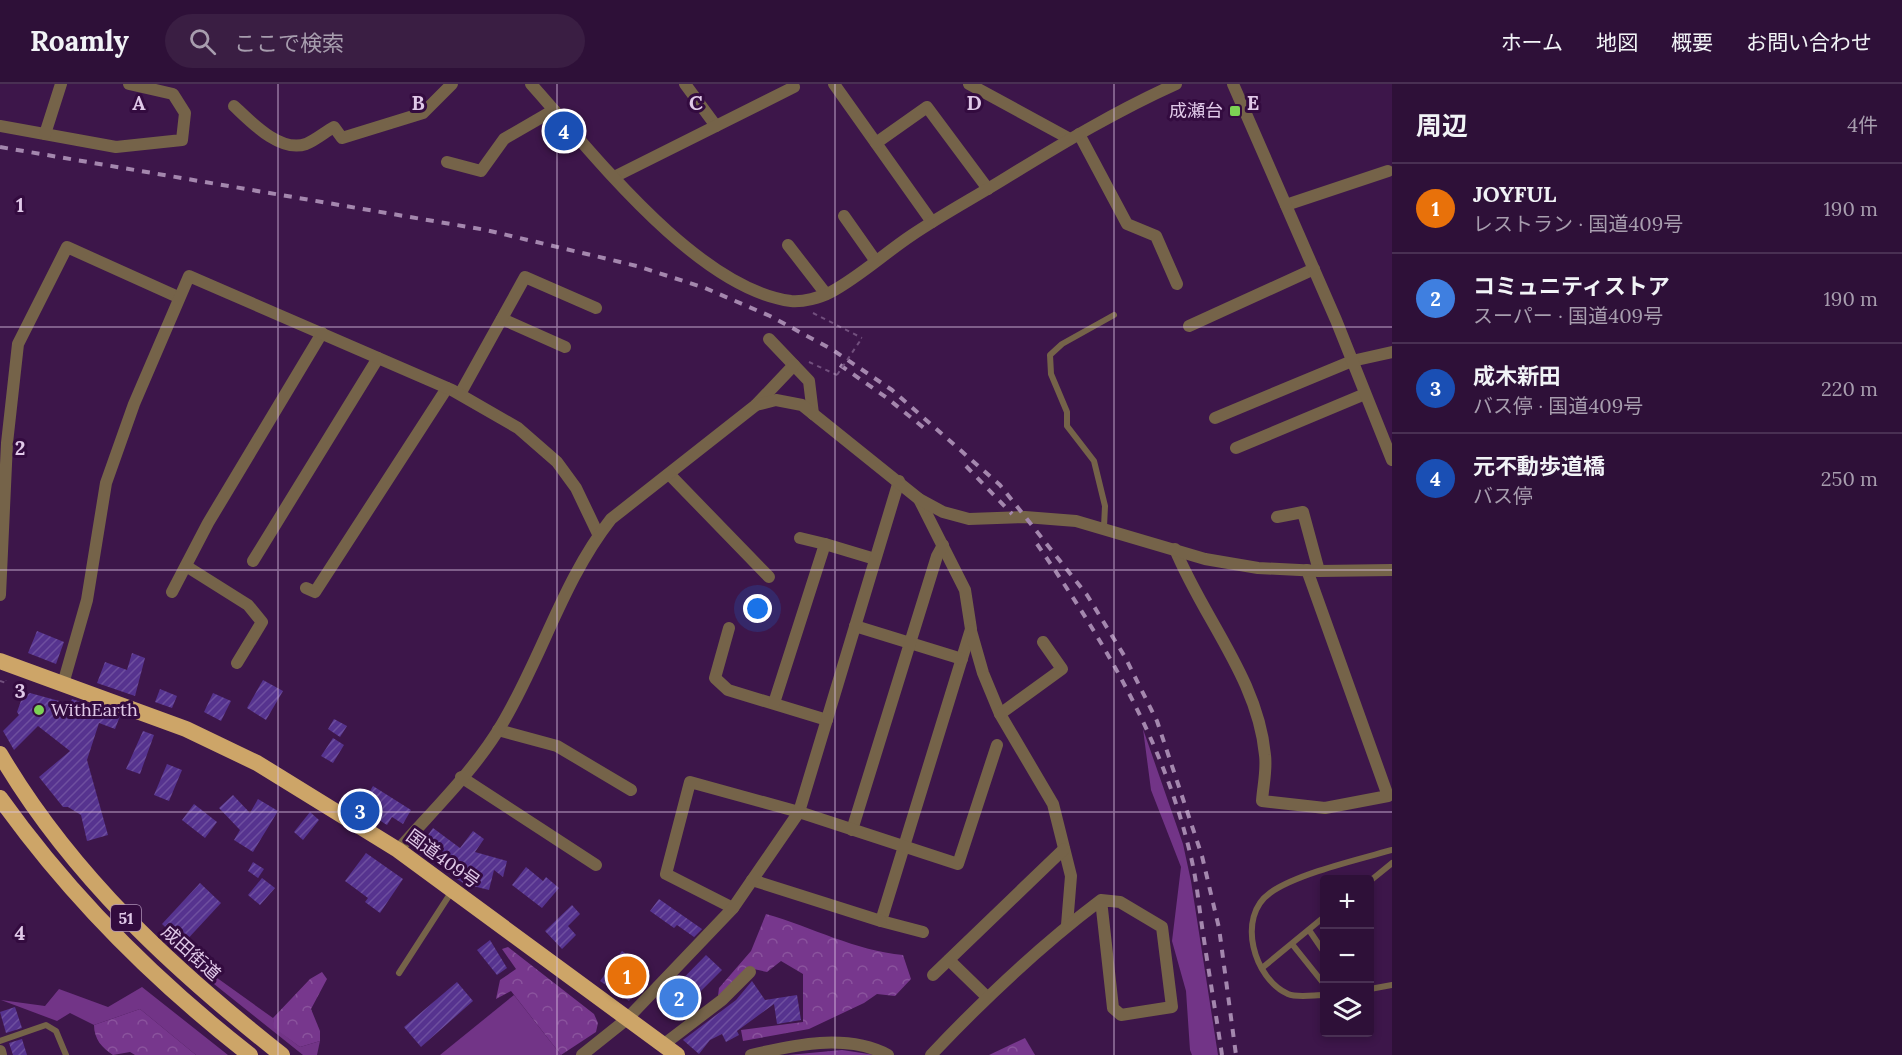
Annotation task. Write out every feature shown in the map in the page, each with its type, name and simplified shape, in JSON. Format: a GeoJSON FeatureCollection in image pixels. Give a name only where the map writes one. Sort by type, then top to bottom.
{"type":"FeatureCollection","features":[{"type":"Feature","properties":{"kind":"highway","name":"国道409号"},"geometry":{"type":"LineString","coordinates":[[0,661],[228,748],[398,850],[670,1050]]}},
{"type":"Feature","properties":{"kind":"highway","name":"成田街道"},"geometry":{"type":"LineString","coordinates":[[0,754],[45,825],[84,873],[134,927],[224,1010],[282,1055]]}},
{"type":"Feature","properties":{"kind":"highway","name":"51"},"geometry":{"type":"LineString","coordinates":[[0,798],[58,873],[119,941],[200,1016],[250,1055]]}},
{"type":"Feature","properties":{"kind":"street"},"geometry":{"type":"LineString","coordinates":[[45,134],[57,89],[61,84]]}},
{"type":"Feature","properties":{"kind":"street"},"geometry":{"type":"LineString","coordinates":[[0,126],[116,147],[182,140],[185,113],[173,94],[129,84]]}},
{"type":"Feature","properties":{"kind":"street"},"geometry":{"type":"LineString","coordinates":[[234,106],[263,133],[284,143],[304,145],[334,127],[342,138],[423,113],[452,84]]}},
{"type":"Feature","properties":{"kind":"street"},"geometry":{"type":"LineString","coordinates":[[531,84],[614,177],[672,237],[701,260],[743,284],[768,296],[793,301],[826,294],[932,222],[1160,87],[1176,84]]}},
{"type":"Feature","properties":{"kind":"street"},"geometry":{"type":"LineString","coordinates":[[685,84],[716,126]]}},
{"type":"Feature","properties":{"kind":"street"},"geometry":{"type":"LineString","coordinates":[[834,84],[932,222]]}},
{"type":"Feature","properties":{"kind":"street"},"geometry":{"type":"LineString","coordinates":[[969,84],[1074,137],[1127,224],[1156,236],[1177,284]]}},
{"type":"Feature","properties":{"kind":"street"},"geometry":{"type":"LineString","coordinates":[[1233,84],[1314,269],[1392,460]]}},
{"type":"Feature","properties":{"kind":"street"},"geometry":{"type":"LineString","coordinates":[[614,177],[794,87]]}},
{"type":"Feature","properties":{"kind":"street"},"geometry":{"type":"LineString","coordinates":[[876,143],[927,107],[988,189]]}},
{"type":"Feature","properties":{"kind":"street"},"geometry":{"type":"LineString","coordinates":[[447,162],[481,171],[504,139],[554,110]]}},
{"type":"Feature","properties":{"kind":"street"},"geometry":{"type":"LineString","coordinates":[[1286,204],[1388,171]]}},
{"type":"Feature","properties":{"kind":"street"},"geometry":{"type":"LineString","coordinates":[[844,216],[875,260]]}},
{"type":"Feature","properties":{"kind":"street"},"geometry":{"type":"LineString","coordinates":[[788,245],[826,294]]}},
{"type":"Feature","properties":{"kind":"street"},"geometry":{"type":"LineString","coordinates":[[0,595],[7,443],[18,344],[67,247],[178,297]]}},
{"type":"Feature","properties":{"kind":"street"},"geometry":{"type":"LineString","coordinates":[[1189,326],[1314,269]]}},
{"type":"Feature","properties":{"kind":"street"},"geometry":{"type":"LineString","coordinates":[[63,684],[87,600],[106,483],[134,404],[178,297],[189,276],[460,394],[518,428],[557,462],[576,488],[598,534]]}},
{"type":"Feature","properties":{"kind":"street"},"geometry":{"type":"LineString","coordinates":[[460,394],[525,278],[596,308]]}},
{"type":"Feature","properties":{"kind":"street"},"geometry":{"type":"LineString","coordinates":[[502,319],[565,347]]}},
{"type":"Feature","properties":{"kind":"street"},"geometry":{"type":"LineString","coordinates":[[172,592],[208,523],[322,333]]}},
{"type":"Feature","properties":{"kind":"street"},"geometry":{"type":"LineString","coordinates":[[769,339],[800,363],[809,381],[813,414]]}},
{"type":"Feature","properties":{"kind":"street"},"geometry":{"type":"LineString","coordinates":[[1215,418],[1352,361],[1392,352]]}},
{"type":"Feature","properties":{"kind":"street"},"geometry":{"type":"LineString","coordinates":[[253,561],[378,358]]}},
{"type":"Feature","properties":{"kind":"street"},"geometry":{"type":"LineString","coordinates":[[398,850],[498,730],[568,588],[598,534],[611,519],[756,405],[800,363]]}},
{"type":"Feature","properties":{"kind":"street"},"geometry":{"type":"LineString","coordinates":[[306,588],[315,592],[447,388]]}},
{"type":"Feature","properties":{"kind":"street"},"geometry":{"type":"LineString","coordinates":[[1236,448],[1365,394]]}},
{"type":"Feature","properties":{"kind":"street"},"geometry":{"type":"LineString","coordinates":[[756,405],[776,400],[802,405],[919,499],[943,512],[969,519],[1025,517],[1076,521],[1205,559],[1258,568],[1313,571],[1392,570]]}},
{"type":"Feature","properties":{"kind":"street"},"geometry":{"type":"LineString","coordinates":[[669,474],[769,577]]}},
{"type":"Feature","properties":{"kind":"street"},"geometry":{"type":"LineString","coordinates":[[582,1055],[627,1019],[733,908],[799,812],[899,481]]}},
{"type":"Feature","properties":{"kind":"street"},"geometry":{"type":"LineString","coordinates":[[919,499],[965,590],[970,629],[983,673],[1000,714],[1053,804],[1071,876],[1067,925]]}},
{"type":"Feature","properties":{"kind":"street"},"geometry":{"type":"LineString","coordinates":[[1175,549],[1186,575],[1240,671],[1259,720],[1265,756],[1262,801],[1325,808],[1388,795],[1313,571],[1303,512],[1277,517]]}},
{"type":"Feature","properties":{"kind":"street"},"geometry":{"type":"LineString","coordinates":[[800,538],[875,559]]}},
{"type":"Feature","properties":{"kind":"street"},"geometry":{"type":"LineString","coordinates":[[774,704],[825,544]]}},
{"type":"Feature","properties":{"kind":"street"},"geometry":{"type":"LineString","coordinates":[[852,830],[937,556],[943,545]]}},
{"type":"Feature","properties":{"kind":"street"},"geometry":{"type":"LineString","coordinates":[[186,566],[248,605],[262,622],[237,663]]}},
{"type":"Feature","properties":{"kind":"street"},"geometry":{"type":"LineString","coordinates":[[855,626],[962,659]]}},
{"type":"Feature","properties":{"kind":"street"},"geometry":{"type":"LineString","coordinates":[[729,628],[715,678],[728,690],[827,720]]}},
{"type":"Feature","properties":{"kind":"street"},"geometry":{"type":"LineString","coordinates":[[881,921],[970,629]]}},
{"type":"Feature","properties":{"kind":"street"},"geometry":{"type":"LineString","coordinates":[[1000,714],[1062,669],[1043,642]]}},
{"type":"Feature","properties":{"kind":"street"},"geometry":{"type":"LineString","coordinates":[[498,730],[557,746],[631,790]]}},
{"type":"Feature","properties":{"kind":"street"},"geometry":{"type":"LineString","coordinates":[[733,908],[666,874],[690,782],[799,812],[958,864],[996,745]]}},
{"type":"Feature","properties":{"kind":"street"},"geometry":{"type":"LineString","coordinates":[[461,777],[596,866]]}},
{"type":"Feature","properties":{"kind":"street"},"geometry":{"type":"LineString","coordinates":[[933,975],[1064,849]]}},
{"type":"Feature","properties":{"kind":"street"},"geometry":{"type":"LineString","coordinates":[[753,880],[922,932]]}},
{"type":"Feature","properties":{"kind":"street"},"geometry":{"type":"LineString","coordinates":[[931,1055],[987,997],[1067,925],[1101,900],[1120,902],[1162,927],[1172,1007],[1121,1015],[1113,1008],[1101,900]]}},
{"type":"Feature","properties":{"kind":"street"},"geometry":{"type":"LineString","coordinates":[[949,960],[987,997]]}},
{"type":"Feature","properties":{"kind":"street"},"geometry":{"type":"LineString","coordinates":[[670,1050],[750,972]]}},
{"type":"Feature","properties":{"kind":"street"},"geometry":{"type":"LineString","coordinates":[[751,1055],[800,1044],[844,1044],[888,1055]]}},
{"type":"Feature","properties":{"kind":"lane"},"geometry":{"type":"LineString","coordinates":[[1104,528],[1105,506],[1094,460],[1067,426],[1067,412],[1051,374],[1050,355],[1062,344],[1114,315]]}},
{"type":"Feature","properties":{"kind":"lane"},"geometry":{"type":"LineString","coordinates":[[1320,995],[1290,995],[1269,983],[1262,968],[1251,929],[1253,916],[1270,893],[1345,862],[1392,850]]}},
{"type":"Feature","properties":{"kind":"lane"},"geometry":{"type":"LineString","coordinates":[[1374,878],[1392,862]]}},
{"type":"Feature","properties":{"kind":"lane"},"geometry":{"type":"LineString","coordinates":[[399,973],[452,890]]}},
{"type":"Feature","properties":{"kind":"lane"},"geometry":{"type":"LineString","coordinates":[[1262,968],[1320,920]]}},
{"type":"Feature","properties":{"kind":"lane"},"geometry":{"type":"LineString","coordinates":[[1309,930],[1320,946]]}},
{"type":"Feature","properties":{"kind":"lane"},"geometry":{"type":"LineString","coordinates":[[1292,944],[1323,983]]}},
{"type":"Feature","properties":{"kind":"lane"},"geometry":{"type":"LineString","coordinates":[[1374,988],[1392,985]]}},
{"type":"Feature","properties":{"kind":"lane"},"geometry":{"type":"LineString","coordinates":[[0,1041],[46,1025],[56,1031],[66,1055]]}},
{"type":"Feature","properties":{"kind":"path"},"geometry":{"type":"LineString","coordinates":[[800,363],[837,375],[862,338],[821,316]]}},
{"type":"Feature","properties":{"kind":"shaded area"},"geometry":{"type":"Polygon","coordinates":[[[1143,729],[1183,844],[1191,881],[1218,1055],[1192,1055],[1190,1050],[1186,991],[1172,941],[1181,867],[1151,790],[1143,729]]]}},
{"type":"Feature","properties":{"kind":"shaded area"},"geometry":{"type":"Polygon","coordinates":[[[213,975],[273,1018],[275,1028],[300,1047],[320,1041],[317,1055],[303,1055],[209,980],[213,975]]]}},
{"type":"Feature","properties":{"kind":"shaded area"},"geometry":{"type":"Polygon","coordinates":[[[142,987],[228,1055],[196,1055],[140,1009],[94,1025],[70,1013],[57,1021],[1,1000],[45,1006],[59,989],[108,1007],[142,987]]]}},
{"type":"Feature","properties":{"kind":"shaded area"},"geometry":{"type":"Polygon","coordinates":[[[514,995],[561,1055],[440,1055],[514,995]]]}},
{"type":"Feature","properties":{"kind":"green space"},"geometry":{"type":"Polygon","coordinates":[[[766,914],[851,944],[903,955],[911,979],[895,996],[877,994],[864,1003],[809,1029],[743,1041],[741,1030],[803,1022],[803,974],[781,961],[767,972],[749,968],[718,996],[719,988],[751,951],[766,914]]]}},
{"type":"Feature","properties":{"kind":"green space"},"geometry":{"type":"Polygon","coordinates":[[[508,947],[594,1014],[598,1023],[596,1032],[561,1055],[511,991],[496,999],[500,980],[516,969],[502,949],[508,947]]]}},
{"type":"Feature","properties":{"kind":"green space"},"geometry":{"type":"Polygon","coordinates":[[[322,972],[327,979],[311,1009],[320,1031],[320,1041],[300,1047],[274,1028],[273,1018],[310,979],[322,972]]]}},
{"type":"Feature","properties":{"kind":"green space"},"geometry":{"type":"Polygon","coordinates":[[[140,1009],[196,1055],[135,1055],[130,1052],[113,1055],[99,1043],[94,1025],[140,1009]]]}},
{"type":"Feature","properties":{"kind":"green space"},"geometry":{"type":"Polygon","coordinates":[[[1025,1038],[1035,1055],[989,1055],[1025,1038]]]}},
{"type":"Feature","properties":{"kind":"green space"},"geometry":{"type":"Polygon","coordinates":[[[842,1050],[875,1055],[788,1055],[842,1050]]]}},
{"type":"Feature","properties":{"kind":"building"},"geometry":{"type":"Polygon","coordinates":[[[37,631],[64,642],[56,664],[28,653],[37,631]]]}},
{"type":"Feature","properties":{"kind":"building"},"geometry":{"type":"Polygon","coordinates":[[[132,653],[145,658],[135,696],[97,683],[105,662],[127,670],[132,653]]]}},
{"type":"Feature","properties":{"kind":"building"},"geometry":{"type":"Polygon","coordinates":[[[263,680],[283,691],[266,720],[247,708],[263,680]]]}},
{"type":"Feature","properties":{"kind":"building"},"geometry":{"type":"Polygon","coordinates":[[[160,689],[177,696],[172,708],[155,702],[160,689]]]}},
{"type":"Feature","properties":{"kind":"building"},"geometry":{"type":"Polygon","coordinates":[[[30,693],[70,704],[72,699],[120,716],[115,729],[99,723],[87,760],[108,835],[87,841],[81,815],[68,807],[63,807],[39,777],[70,751],[38,726],[14,750],[3,731],[19,715],[17,712],[22,698],[30,693]]]}},
{"type":"Feature","properties":{"kind":"building"},"geometry":{"type":"Polygon","coordinates":[[[213,693],[231,701],[221,721],[204,712],[213,693]]]}},
{"type":"Feature","properties":{"kind":"building"},"geometry":{"type":"Polygon","coordinates":[[[334,719],[347,726],[340,737],[328,729],[334,719]]]}},
{"type":"Feature","properties":{"kind":"building"},"geometry":{"type":"Polygon","coordinates":[[[143,731],[154,735],[140,774],[126,769],[143,731]]]}},
{"type":"Feature","properties":{"kind":"building"},"geometry":{"type":"Polygon","coordinates":[[[333,738],[344,745],[333,763],[321,756],[333,738]]]}},
{"type":"Feature","properties":{"kind":"building"},"geometry":{"type":"Polygon","coordinates":[[[167,764],[182,770],[169,801],[154,795],[167,764]]]}},
{"type":"Feature","properties":{"kind":"building"},"geometry":{"type":"Polygon","coordinates":[[[373,786],[411,810],[403,824],[392,817],[387,825],[360,808],[373,786]]]}},
{"type":"Feature","properties":{"kind":"building"},"geometry":{"type":"Polygon","coordinates":[[[233,795],[250,813],[258,799],[278,811],[253,852],[234,840],[240,830],[219,808],[233,795]]]}},
{"type":"Feature","properties":{"kind":"building"},"geometry":{"type":"Polygon","coordinates":[[[194,804],[217,822],[205,838],[182,820],[194,804]]]}},
{"type":"Feature","properties":{"kind":"building"},"geometry":{"type":"Polygon","coordinates":[[[310,812],[319,820],[303,840],[294,832],[310,812]]]}},
{"type":"Feature","properties":{"kind":"building"},"geometry":{"type":"Polygon","coordinates":[[[433,828],[460,848],[473,831],[484,839],[475,852],[507,861],[503,877],[494,870],[489,890],[465,884],[452,876],[455,872],[420,846],[433,828]]]}},
{"type":"Feature","properties":{"kind":"building"},"geometry":{"type":"Polygon","coordinates":[[[366,853],[403,879],[380,913],[365,902],[368,898],[345,881],[366,853]]]}},
{"type":"Feature","properties":{"kind":"building"},"geometry":{"type":"Polygon","coordinates":[[[253,862],[264,869],[258,878],[248,871],[253,862]]]}},
{"type":"Feature","properties":{"kind":"building"},"geometry":{"type":"Polygon","coordinates":[[[526,867],[543,881],[546,877],[559,888],[542,908],[512,885],[526,867]]]}},
{"type":"Feature","properties":{"kind":"building"},"geometry":{"type":"Polygon","coordinates":[[[262,878],[275,888],[260,905],[248,895],[262,878]]]}},
{"type":"Feature","properties":{"kind":"building"},"geometry":{"type":"Polygon","coordinates":[[[200,883],[221,903],[183,944],[162,924],[200,883]]]}},
{"type":"Feature","properties":{"kind":"building"},"geometry":{"type":"Polygon","coordinates":[[[659,899],[702,929],[694,937],[677,925],[674,928],[650,911],[659,899]]]}},
{"type":"Feature","properties":{"kind":"building"},"geometry":{"type":"Polygon","coordinates":[[[572,905],[580,914],[568,926],[576,935],[562,949],[545,931],[572,905]]]}},
{"type":"Feature","properties":{"kind":"building"},"geometry":{"type":"Polygon","coordinates":[[[490,940],[507,968],[497,975],[477,950],[490,940]]]}},
{"type":"Feature","properties":{"kind":"building"},"geometry":{"type":"Polygon","coordinates":[[[622,951],[650,971],[629,1001],[600,981],[622,951]]]}},
{"type":"Feature","properties":{"kind":"building"},"geometry":{"type":"Polygon","coordinates":[[[706,955],[722,970],[680,1012],[665,997],[706,955]]]}},
{"type":"Feature","properties":{"kind":"building"},"geometry":{"type":"Polygon","coordinates":[[[752,981],[765,1000],[797,995],[801,1020],[777,1024],[774,1004],[737,1031],[739,1035],[726,1042],[722,1034],[710,1040],[699,1054],[683,1040],[736,1000],[752,981]]]}},
{"type":"Feature","properties":{"kind":"building"},"geometry":{"type":"Polygon","coordinates":[[[457,982],[473,1001],[421,1047],[404,1027],[457,982]]]}},
{"type":"Feature","properties":{"kind":"building"},"geometry":{"type":"Polygon","coordinates":[[[15,1007],[22,1028],[6,1033],[0,1012],[15,1007]]]}},
{"type":"Feature","properties":{"kind":"building"},"geometry":{"type":"Polygon","coordinates":[[[22,1039],[27,1055],[13,1055],[9,1043],[22,1039]]]}},
{"type":"Feature","properties":{"kind":"railway"},"geometry":{"type":"LineString","coordinates":[[0,147],[486,230],[637,266],[705,288],[770,316],[833,350],[892,390],[1000,485],[1087,595],[1125,657],[1157,721],[1202,856],[1219,928],[1236,1055]]}},
{"type":"Feature","properties":{"kind":"railway"},"geometry":{"type":"LineString","coordinates":[[840,365],[887,398],[924,428]]}},
{"type":"Feature","properties":{"kind":"railway"},"geometry":{"type":"LineString","coordinates":[[966,466],[1012,514]]}},
{"type":"Feature","properties":{"kind":"railway"},"geometry":{"type":"LineString","coordinates":[[1037,544],[1108,655],[1129,693],[1165,773],[1193,866],[1222,1055]]}},
{"type":"Feature","properties":{"kind":"place","name":"成瀬台"},"geometry":{"type":"Point","coordinates":[1235,111]}},
{"type":"Feature","properties":{"kind":"place","name":"元不動歩道橋"},"geometry":{"type":"Point","coordinates":[564,131]}},
{"type":"Feature","properties":{"kind":"place","name":"WithEarth"},"geometry":{"type":"Point","coordinates":[39,710]}},
{"type":"Feature","properties":{"kind":"place","name":"成木新田"},"geometry":{"type":"Point","coordinates":[360,811]}},
{"type":"Feature","properties":{"kind":"place","name":"JOYFUL"},"geometry":{"type":"Point","coordinates":[627,976]}},
{"type":"Feature","properties":{"kind":"place","name":"コミュニティストア"},"geometry":{"type":"Point","coordinates":[679,998]}}]}
